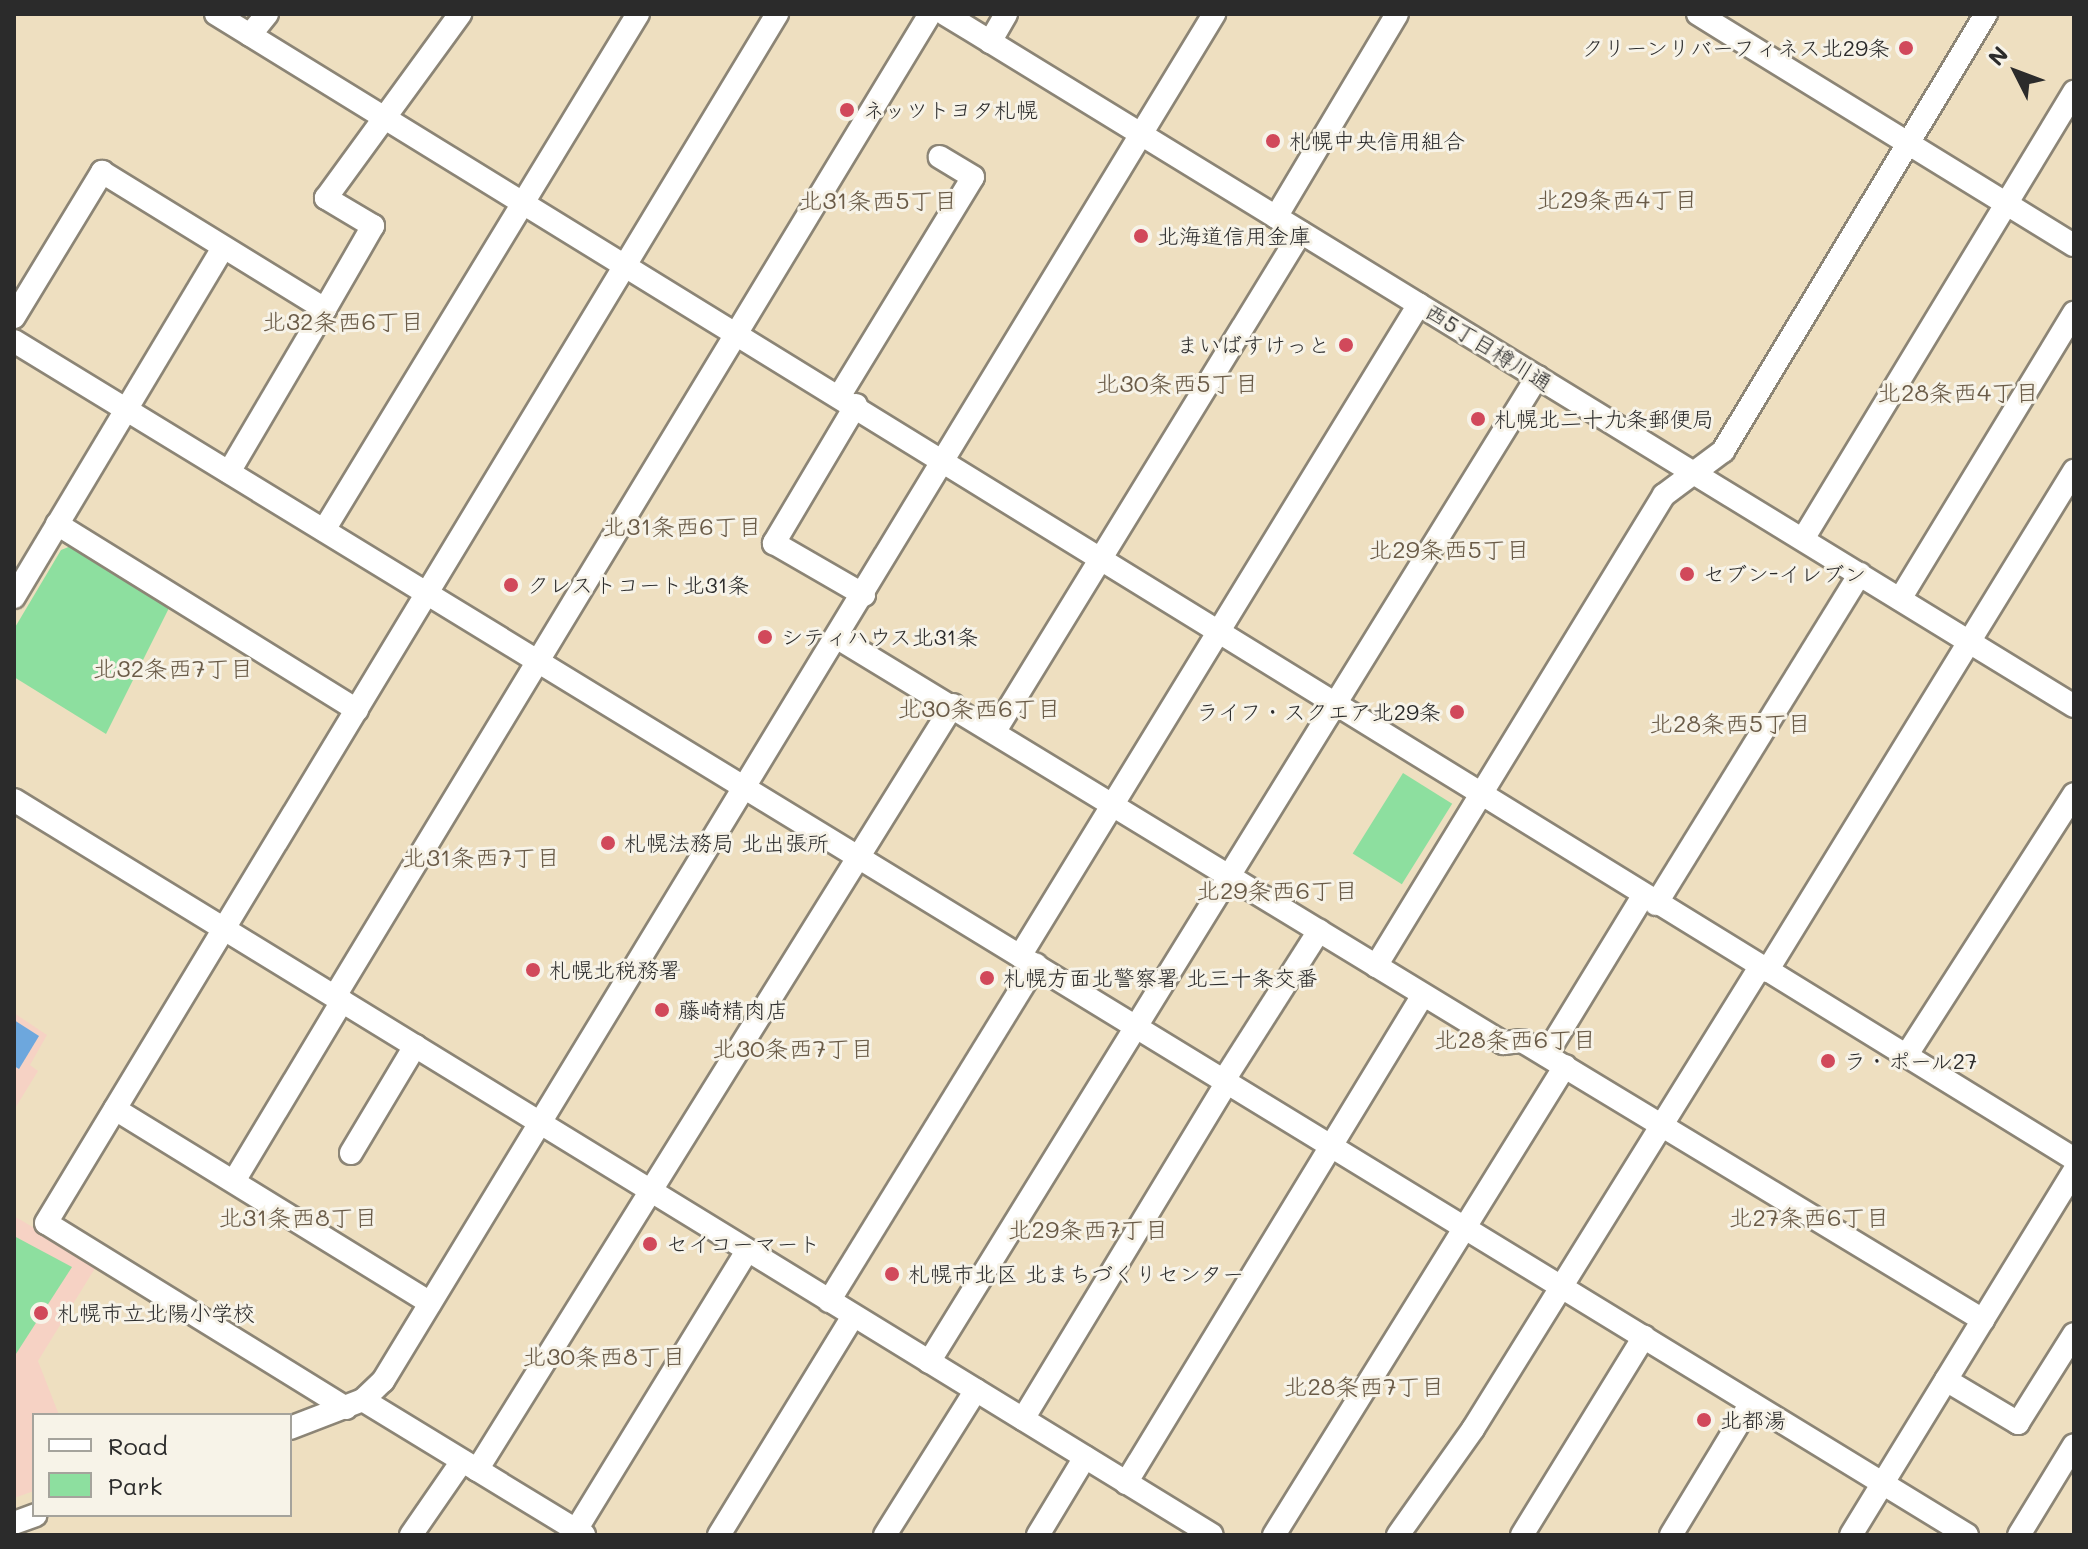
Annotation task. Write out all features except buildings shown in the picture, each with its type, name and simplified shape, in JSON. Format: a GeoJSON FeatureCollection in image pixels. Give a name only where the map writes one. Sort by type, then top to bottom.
{"type":"FeatureCollection","features":[{"type":"Feature","properties":{"kind":"street"},"geometry":{"type":"LineString","coordinates":[[216,14],[385,114],[1102,555],[1650,900],[2074,1159]]}},
{"type":"Feature","properties":{"kind":"street"},"geometry":{"type":"LineString","coordinates":[[250,35],[267,14]]}},
{"type":"Feature","properties":{"kind":"street"},"geometry":{"type":"LineString","coordinates":[[229,472],[373,226],[326,198],[460,14]]}},
{"type":"Feature","properties":{"kind":"street"},"geometry":{"type":"LineString","coordinates":[[324,530],[638,14]]}},
{"type":"Feature","properties":{"kind":"street"},"geometry":{"type":"LineString","coordinates":[[747,1251],[568,1530],[470,1465],[354,1404],[46,1223],[777,14]]}},
{"type":"Feature","properties":{"kind":"street"},"geometry":{"type":"LineString","coordinates":[[234,1181],[338,998],[930,14]]}},
{"type":"Feature","properties":{"kind":"street","name":"西5丁目樽川通"},"geometry":{"type":"LineString","coordinates":[[945,14],[2074,706]]}},
{"type":"Feature","properties":{"kind":"street"},"geometry":{"type":"LineString","coordinates":[[990,42],[1006,14]]}},
{"type":"Feature","properties":{"kind":"street"},"geometry":{"type":"LineString","coordinates":[[292,1427],[354,1404],[430,1303],[947,460],[1214,14]]}},
{"type":"Feature","properties":{"kind":"street"},"geometry":{"type":"LineString","coordinates":[[1276,217],[1397,14]]}},
{"type":"Feature","properties":{"kind":"street"},"geometry":{"type":"LineString","coordinates":[[1698,14],[2074,245]]}},
{"type":"Feature","properties":{"kind":"street"},"geometry":{"type":"LineString","coordinates":[[1376,966],[1664,495],[1723,451],[1986,14]]}},
{"type":"Feature","properties":{"kind":"street"},"geometry":{"type":"LineString","coordinates":[[1803,539],[2074,92]]}},
{"type":"Feature","properties":{"kind":"street"},"geometry":{"type":"LineString","coordinates":[[864,595],[774,543],[848,400],[973,177],[940,157]]}},
{"type":"Feature","properties":{"kind":"street"},"geometry":{"type":"LineString","coordinates":[[14,317],[102,172],[325,309]]}},
{"type":"Feature","properties":{"kind":"street"},"geometry":{"type":"LineString","coordinates":[[995,731],[1301,232]]}},
{"type":"Feature","properties":{"kind":"street"},"geometry":{"type":"LineString","coordinates":[[14,597],[223,248]]}},
{"type":"Feature","properties":{"kind":"street"},"geometry":{"type":"LineString","coordinates":[[829,1301],[1028,960],[1112,804],[1419,304]]}},
{"type":"Feature","properties":{"kind":"street"},"geometry":{"type":"LineString","coordinates":[[1900,599],[2074,313]]}},
{"type":"Feature","properties":{"kind":"street"},"geometry":{"type":"LineString","coordinates":[[14,341],[1967,1535]]}},
{"type":"Feature","properties":{"kind":"street"},"geometry":{"type":"LineString","coordinates":[[929,1362],[1133,1024],[1537,377]]}},
{"type":"Feature","properties":{"kind":"street"},"geometry":{"type":"LineString","coordinates":[[1398,1535],[1563,1287],[2074,471]]}},
{"type":"Feature","properties":{"kind":"street"},"geometry":{"type":"LineString","coordinates":[[57,524],[357,710]]}},
{"type":"Feature","properties":{"kind":"street"},"geometry":{"type":"LineString","coordinates":[[1274,1535],[1465,1227],[1555,1061],[1650,900],[1860,574]]}},
{"type":"Feature","properties":{"kind":"street"},"geometry":{"type":"LineString","coordinates":[[838,638],[953,705],[1503,1043],[1522,1041],[1983,1320]]}},
{"type":"Feature","properties":{"kind":"street"},"geometry":{"type":"LineString","coordinates":[[411,1535],[470,1465],[650,1191],[953,705]]}},
{"type":"Feature","properties":{"kind":"street"},"geometry":{"type":"LineString","coordinates":[[1906,1056],[2074,794]]}},
{"type":"Feature","properties":{"kind":"street"},"geometry":{"type":"LineString","coordinates":[[14,800],[1206,1533]]}},
{"type":"Feature","properties":{"kind":"street"},"geometry":{"type":"LineString","coordinates":[[1023,1419],[1319,931]]}},
{"type":"Feature","properties":{"kind":"street"},"geometry":{"type":"LineString","coordinates":[[1126,1483],[1423,995]]}},
{"type":"Feature","properties":{"kind":"street"},"geometry":{"type":"LineString","coordinates":[[351,1153],[415,1046]]}},
{"type":"Feature","properties":{"kind":"street"},"geometry":{"type":"LineString","coordinates":[[115,1109],[430,1303]]}},
{"type":"Feature","properties":{"kind":"street"},"geometry":{"type":"LineString","coordinates":[[1851,1535],[2074,1171]]}},
{"type":"Feature","properties":{"kind":"street"},"geometry":{"type":"LineString","coordinates":[[719,1535],[853,1316]]}},
{"type":"Feature","properties":{"kind":"street"},"geometry":{"type":"LineString","coordinates":[[1946,1380],[2018,1423],[2074,1334]]}},
{"type":"Feature","properties":{"kind":"street"},"geometry":{"type":"LineString","coordinates":[[1522,1535],[1644,1337]]}},
{"type":"Feature","properties":{"kind":"street"},"geometry":{"type":"LineString","coordinates":[[885,1535],[976,1390]]}},
{"type":"Feature","properties":{"kind":"street"},"geometry":{"type":"LineString","coordinates":[[1671,1535],[1751,1403]]}},
{"type":"Feature","properties":{"kind":"street"},"geometry":{"type":"LineString","coordinates":[[2019,1535],[2071,1456]]}},
{"type":"Feature","properties":{"kind":"street"},"geometry":{"type":"LineString","coordinates":[[1038,1535],[1085,1457]]}},
{"type":"Feature","properties":{"kind":"shaded area"},"geometry":{"type":"Polygon","coordinates":[[[14,1013],[47,1035],[30,1065],[38,1071],[14,1110],[14,1013]]]}},
{"type":"Feature","properties":{"kind":"shaded area","name":"札幌市立北陽小学校"},"geometry":{"type":"Polygon","coordinates":[[[14,1216],[97,1265],[38,1361],[58,1413],[32,1413],[32,1492],[14,1498],[14,1216]]]}},
{"type":"Feature","properties":{"kind":"green space"},"geometry":{"type":"Polygon","coordinates":[[[71,546],[169,608],[106,734],[14,677],[14,629],[61,550],[71,546]]]}},
{"type":"Feature","properties":{"kind":"green space"},"geometry":{"type":"Polygon","coordinates":[[[1403,773],[1452,804],[1402,884],[1353,854],[1403,773]]]}},
{"type":"Feature","properties":{"kind":"green space"},"geometry":{"type":"Polygon","coordinates":[[[14,1236],[72,1267],[14,1357],[14,1236]]]}},
{"type":"Feature","properties":{"kind":"water"},"geometry":{"type":"Polygon","coordinates":[[[14,1020],[39,1036],[19,1069],[14,1066],[14,1020]]]}},
{"type":"Feature","properties":{"kind":"place","name":"クリーンリバーフィネス北29条"},"geometry":{"type":"Point","coordinates":[1906,48]}},
{"type":"Feature","properties":{"kind":"place","name":"ネッツトヨタ札幌"},"geometry":{"type":"Point","coordinates":[847,110]}},
{"type":"Feature","properties":{"kind":"place","name":"札幌中央信用組合"},"geometry":{"type":"Point","coordinates":[1273,141]}},
{"type":"Feature","properties":{"kind":"place","name":"北海道信用金庫"},"geometry":{"type":"Point","coordinates":[1141,236]}},
{"type":"Feature","properties":{"kind":"place","name":"まいばすけっと"},"geometry":{"type":"Point","coordinates":[1346,345]}},
{"type":"Feature","properties":{"kind":"place","name":"札幌北二十九条郵便局"},"geometry":{"type":"Point","coordinates":[1478,419]}},
{"type":"Feature","properties":{"kind":"place","name":"セブン-イレブン"},"geometry":{"type":"Point","coordinates":[1687,574]}},
{"type":"Feature","properties":{"kind":"place","name":"クレストコート北31条"},"geometry":{"type":"Point","coordinates":[511,585]}},
{"type":"Feature","properties":{"kind":"place","name":"シティハウス北31条"},"geometry":{"type":"Point","coordinates":[765,637]}},
{"type":"Feature","properties":{"kind":"place","name":"ライフ・スクエア北29条"},"geometry":{"type":"Point","coordinates":[1457,712]}},
{"type":"Feature","properties":{"kind":"place","name":"札幌法務局 北出張所"},"geometry":{"type":"Point","coordinates":[608,843]}},
{"type":"Feature","properties":{"kind":"place","name":"札幌北税務署"},"geometry":{"type":"Point","coordinates":[533,970]}},
{"type":"Feature","properties":{"kind":"place","name":"札幌方面北警察署 北三十条交番"},"geometry":{"type":"Point","coordinates":[987,978]}},
{"type":"Feature","properties":{"kind":"place","name":"藤崎精肉店"},"geometry":{"type":"Point","coordinates":[662,1010]}},
{"type":"Feature","properties":{"kind":"place","name":"ラ・ポール27"},"geometry":{"type":"Point","coordinates":[1828,1061]}},
{"type":"Feature","properties":{"kind":"place","name":"セイコーマート"},"geometry":{"type":"Point","coordinates":[650,1244]}},
{"type":"Feature","properties":{"kind":"place","name":"札幌市北区 北まちづくりセンター"},"geometry":{"type":"Point","coordinates":[892,1274]}},
{"type":"Feature","properties":{"kind":"place","name":"札幌市立北陽小学校"},"geometry":{"type":"Point","coordinates":[41,1313]}},
{"type":"Feature","properties":{"kind":"place","name":"北都湯"},"geometry":{"type":"Point","coordinates":[1704,1420]}},
{"type":"Feature","properties":{"kind":"district","name":"北29条西4丁目"},"geometry":{"type":"Point","coordinates":[1617,199]}},
{"type":"Feature","properties":{"kind":"district","name":"北31条西5丁目"},"geometry":{"type":"Point","coordinates":[878,200]}},
{"type":"Feature","properties":{"kind":"district","name":"北32条西6丁目"},"geometry":{"type":"Point","coordinates":[343,321]}},
{"type":"Feature","properties":{"kind":"district","name":"北30条西5丁目"},"geometry":{"type":"Point","coordinates":[1177,383]}},
{"type":"Feature","properties":{"kind":"district","name":"北28条西4丁目"},"geometry":{"type":"Point","coordinates":[1958,392]}},
{"type":"Feature","properties":{"kind":"district","name":"北31条西6丁目"},"geometry":{"type":"Point","coordinates":[682,526]}},
{"type":"Feature","properties":{"kind":"district","name":"北29条西5丁目"},"geometry":{"type":"Point","coordinates":[1449,549]}},
{"type":"Feature","properties":{"kind":"district","name":"北32条西7丁目"},"geometry":{"type":"Point","coordinates":[173,668]}},
{"type":"Feature","properties":{"kind":"district","name":"北30条西6丁目"},"geometry":{"type":"Point","coordinates":[979,708]}},
{"type":"Feature","properties":{"kind":"district","name":"北28条西5丁目"},"geometry":{"type":"Point","coordinates":[1730,723]}},
{"type":"Feature","properties":{"kind":"district","name":"北31条西7丁目"},"geometry":{"type":"Point","coordinates":[481,857]}},
{"type":"Feature","properties":{"kind":"district","name":"北29条西6丁目"},"geometry":{"type":"Point","coordinates":[1277,890]}},
{"type":"Feature","properties":{"kind":"district","name":"北28条西6丁目"},"geometry":{"type":"Point","coordinates":[1515,1039]}},
{"type":"Feature","properties":{"kind":"district","name":"北30条西7丁目"},"geometry":{"type":"Point","coordinates":[793,1048]}},
{"type":"Feature","properties":{"kind":"district","name":"北31条西8丁目"},"geometry":{"type":"Point","coordinates":[298,1217]}},
{"type":"Feature","properties":{"kind":"district","name":"北27条西6丁目"},"geometry":{"type":"Point","coordinates":[1809,1217]}},
{"type":"Feature","properties":{"kind":"district","name":"北29条西7丁目"},"geometry":{"type":"Point","coordinates":[1088,1229]}},
{"type":"Feature","properties":{"kind":"district","name":"北30条西8丁目"},"geometry":{"type":"Point","coordinates":[604,1356]}},
{"type":"Feature","properties":{"kind":"district","name":"北28条西7丁目"},"geometry":{"type":"Point","coordinates":[1364,1386]}}]}
